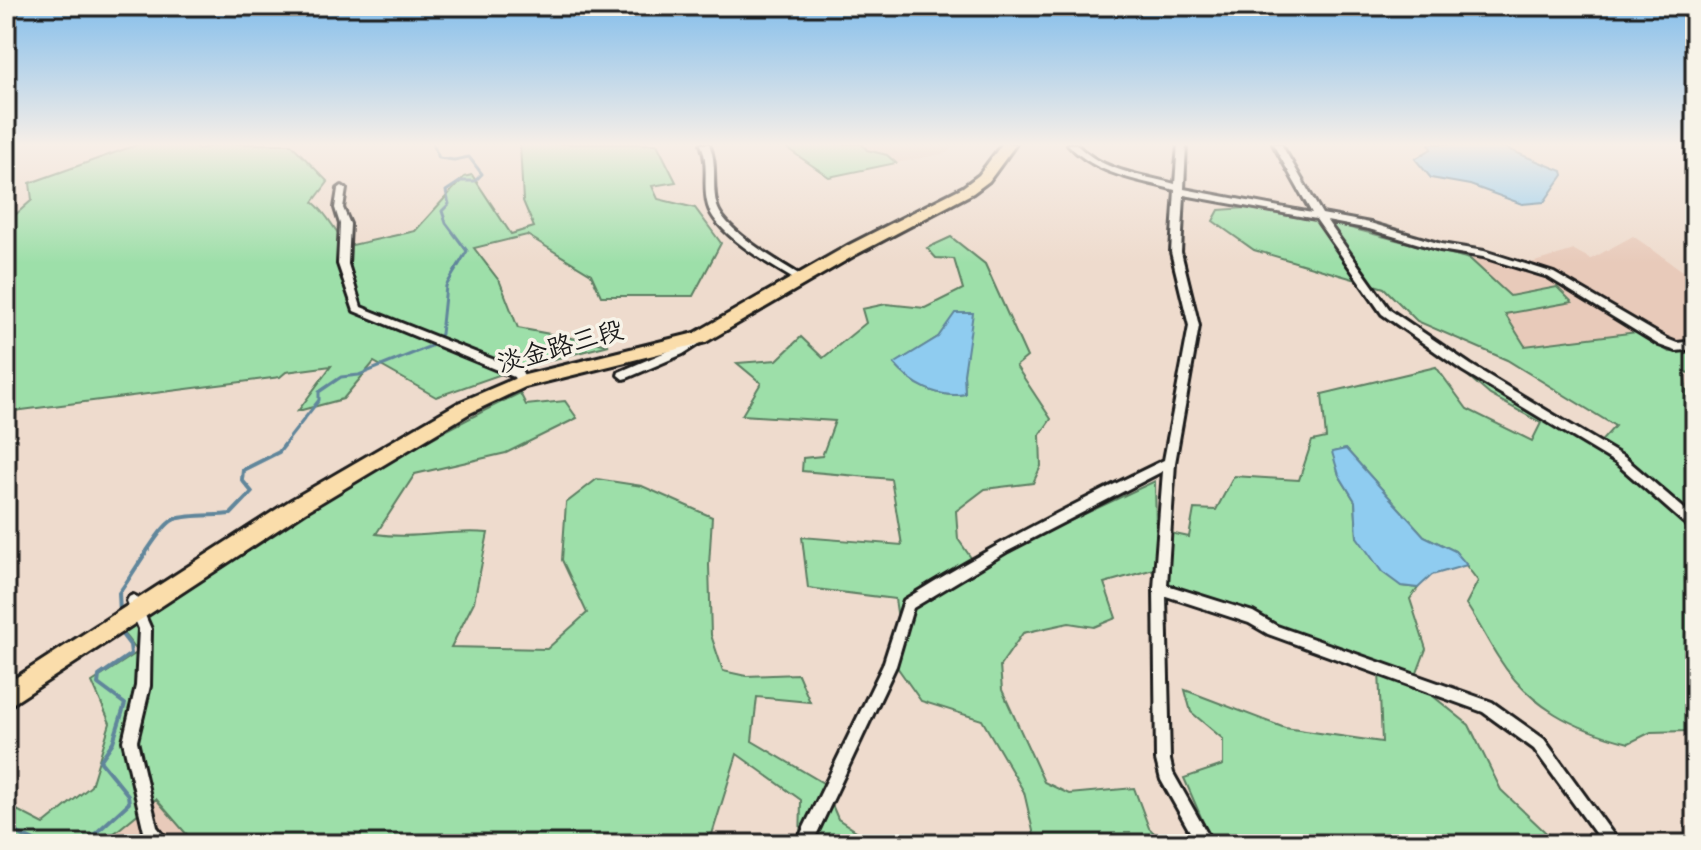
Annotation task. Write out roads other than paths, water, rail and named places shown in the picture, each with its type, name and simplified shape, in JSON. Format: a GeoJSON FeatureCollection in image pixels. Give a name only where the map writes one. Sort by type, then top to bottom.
{"type":"FeatureCollection","features":[{"type":"Feature","properties":{"kind":"main road","name":"淡金路三段"},"geometry":{"type":"LineString","coordinates":[[519,378],[700,338],[855,239],[963,184]]}},
{"type":"Feature","properties":{"kind":"main road","name":"淡金路三段"},"geometry":{"type":"LineString","coordinates":[[6,685],[416,435],[519,378],[723,318],[976,184]]}},
{"type":"Feature","properties":{"kind":"main road","name":"淡金路三段"},"geometry":{"type":"LineString","coordinates":[[6,697],[123,614]]}},
{"type":"Feature","properties":{"kind":"street"},"geometry":{"type":"LineString","coordinates":[[712,184],[712,210],[728,229],[798,277]]}},
{"type":"Feature","properties":{"kind":"street"},"geometry":{"type":"LineString","coordinates":[[1162,184],[1370,226],[1440,247],[1484,254],[1551,275],[1663,342],[1676,347],[1695,345]]}},
{"type":"Feature","properties":{"kind":"street"},"geometry":{"type":"LineString","coordinates":[[1179,184],[1176,252],[1194,326],[1169,463],[1160,588],[1163,760],[1166,775],[1205,844]]}},
{"type":"Feature","properties":{"kind":"street"},"geometry":{"type":"LineString","coordinates":[[1300,184],[1318,215],[1386,312],[1467,368],[1620,460],[1695,525]]}},
{"type":"Feature","properties":{"kind":"street"},"geometry":{"type":"LineString","coordinates":[[342,189],[339,208],[345,224],[343,264],[357,309],[519,378]]}},
{"type":"Feature","properties":{"kind":"street"},"geometry":{"type":"LineString","coordinates":[[623,375],[679,351],[723,318]]}},
{"type":"Feature","properties":{"kind":"street"},"geometry":{"type":"LineString","coordinates":[[804,844],[889,666],[908,604],[1056,517],[1169,463]]}},
{"type":"Feature","properties":{"kind":"street"},"geometry":{"type":"LineString","coordinates":[[1160,588],[1253,618],[1273,630],[1487,707],[1539,744],[1612,844]]}},
{"type":"Feature","properties":{"kind":"street"},"geometry":{"type":"LineString","coordinates":[[123,614],[145,629],[143,686],[130,741],[150,831],[162,844]]}},
{"type":"Feature","properties":{"kind":"water"},"geometry":{"type":"Polygon","coordinates":[[[1463,184],[1557,184],[1544,202],[1522,204],[1463,184]]]}},
{"type":"Feature","properties":{"kind":"water"},"geometry":{"type":"Polygon","coordinates":[[[955,313],[973,313],[964,374],[965,394],[955,395],[926,388],[908,378],[894,364],[938,337],[955,313]]]}},
{"type":"Feature","properties":{"kind":"water"},"geometry":{"type":"Polygon","coordinates":[[[1346,449],[1424,536],[1455,551],[1467,565],[1432,575],[1418,588],[1401,586],[1382,572],[1357,537],[1355,501],[1339,475],[1332,452],[1346,449]]]}},
{"type":"Feature","properties":{"kind":"waterway"},"geometry":{"type":"LineString","coordinates":[[284,445],[319,400],[319,392],[341,377],[359,375],[431,346],[441,334],[446,286],[467,251],[446,223],[442,211],[449,204],[446,191],[457,184]]}},
{"type":"Feature","properties":{"kind":"waterway"},"geometry":{"type":"LineString","coordinates":[[120,613],[119,593],[169,523],[188,516],[231,514],[252,492],[242,480],[243,470],[279,452],[286,443]]}},
{"type":"Feature","properties":{"kind":"waterway"},"geometry":{"type":"LineString","coordinates":[[84,844],[129,803],[128,795],[100,761],[113,742],[125,704],[98,684],[99,676],[131,654],[130,645],[120,632]]}},
{"type":"Feature","properties":{"kind":"waterway"},"geometry":{"type":"LineString","coordinates":[[6,828],[41,844]]}}]}
